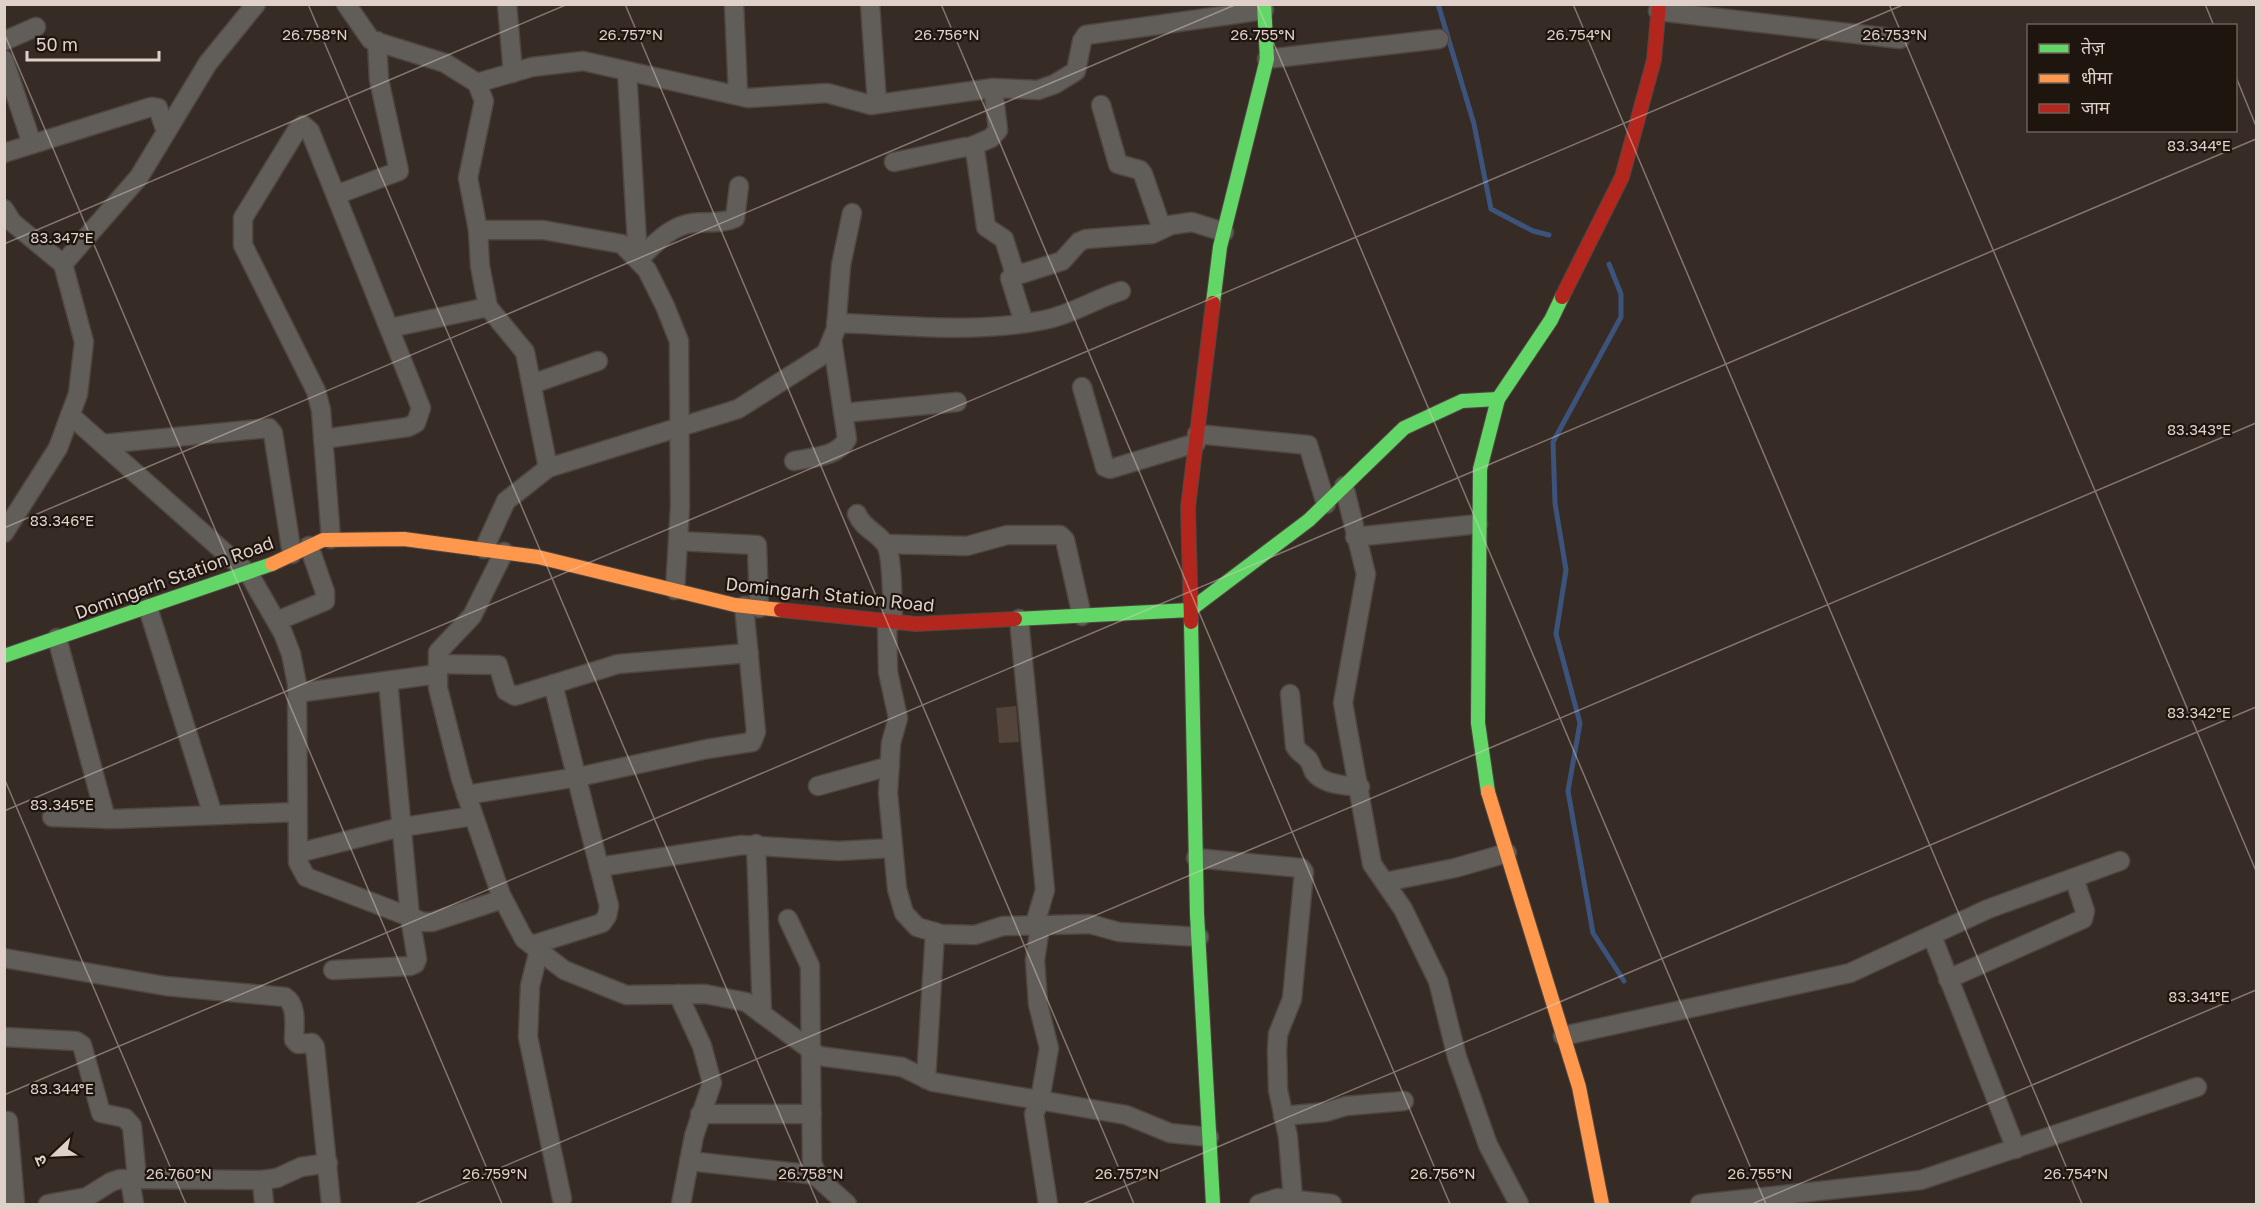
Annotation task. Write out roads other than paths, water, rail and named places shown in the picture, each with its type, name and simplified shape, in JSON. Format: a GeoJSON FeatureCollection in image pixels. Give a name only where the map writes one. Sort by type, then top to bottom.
{"type":"FeatureCollection","features":[{"type":"Feature","properties":{"kind":"street"},"geometry":{"type":"LineString","coordinates":[[63,264],[139,177],[208,63],[256,4]]}},
{"type":"Feature","properties":{"kind":"street"},"geometry":{"type":"LineString","coordinates":[[346,4],[371,40],[445,63],[477,83],[484,101],[468,178],[478,230],[480,266],[488,307],[525,352],[548,468]]}},
{"type":"Feature","properties":{"kind":"street"},"geometry":{"type":"LineString","coordinates":[[507,4],[513,73]]}},
{"type":"Feature","properties":{"kind":"street"},"geometry":{"type":"LineString","coordinates":[[734,4],[738,95]]}},
{"type":"Feature","properties":{"kind":"street"},"geometry":{"type":"LineString","coordinates":[[870,4],[878,103]]}},
{"type":"Feature","properties":{"kind":"street"},"geometry":{"type":"LineString","coordinates":[[477,83],[532,67],[583,61],[758,98],[827,93],[861,104],[993,88],[1038,90],[1064,80],[1076,71],[1082,41],[1086,35],[1264,7],[1268,59],[1224,232],[1188,507],[1196,858],[1213,1204]]}},
{"type":"Feature","properties":{"kind":"street"},"geometry":{"type":"LineString","coordinates":[[1602,1204],[1579,1087],[1485,782],[1478,723],[1480,469],[1498,399],[1551,320],[1622,177],[1654,60],[1658,8],[1900,39]]}},
{"type":"Feature","properties":{"kind":"street"},"geometry":{"type":"LineString","coordinates":[[4,41],[36,27]]}},
{"type":"Feature","properties":{"kind":"street"},"geometry":{"type":"LineString","coordinates":[[1268,59],[1439,39]]}},
{"type":"Feature","properties":{"kind":"street"},"geometry":{"type":"LineString","coordinates":[[336,195],[399,171],[379,80],[376,41]]}},
{"type":"Feature","properties":{"kind":"street"},"geometry":{"type":"LineString","coordinates":[[4,60],[32,144]]}},
{"type":"Feature","properties":{"kind":"street"},"geometry":{"type":"LineString","coordinates":[[627,71],[638,260]]}},
{"type":"Feature","properties":{"kind":"street"},"geometry":{"type":"LineString","coordinates":[[894,162],[970,147],[991,138],[998,130],[993,88]]}},
{"type":"Feature","properties":{"kind":"street"},"geometry":{"type":"LineString","coordinates":[[1101,105],[1118,164],[1140,170],[1143,174],[1162,229]]}},
{"type":"Feature","properties":{"kind":"street"},"geometry":{"type":"LineString","coordinates":[[4,153],[151,107],[158,108],[166,132]]}},
{"type":"Feature","properties":{"kind":"street"},"geometry":{"type":"LineString","coordinates":[[323,439],[408,426],[416,423],[421,408],[310,131],[303,126],[297,130],[243,218],[241,233],[243,245],[316,391],[323,439],[331,539]]}},
{"type":"Feature","properties":{"kind":"street"},"geometry":{"type":"LineString","coordinates":[[970,147],[975,150],[986,227],[1004,239],[1013,268],[1021,274],[1062,261],[1079,242],[1086,239],[1152,234],[1171,225],[1192,222],[1224,232]]}},
{"type":"Feature","properties":{"kind":"street"},"geometry":{"type":"LineString","coordinates":[[638,260],[671,230],[692,223],[729,221],[735,218],[739,186]]}},
{"type":"Feature","properties":{"kind":"street"},"geometry":{"type":"LineString","coordinates":[[4,209],[12,222],[63,264],[84,342],[78,394],[58,448],[4,534]]}},
{"type":"Feature","properties":{"kind":"street"},"geometry":{"type":"LineString","coordinates":[[794,461],[830,454],[844,445],[847,439],[834,331],[841,265],[852,213]]}},
{"type":"Feature","properties":{"kind":"street"},"geometry":{"type":"LineString","coordinates":[[478,230],[543,230],[622,244],[647,270],[679,341],[678,541],[675,590]]}},
{"type":"Feature","properties":{"kind":"street"},"geometry":{"type":"LineString","coordinates":[[1010,278],[1024,323]]}},
{"type":"Feature","properties":{"kind":"street"},"geometry":{"type":"LineString","coordinates":[[834,331],[978,329],[1024,323],[1083,309],[1091,300],[1120,291]]}},
{"type":"Feature","properties":{"kind":"street"},"geometry":{"type":"LineString","coordinates":[[390,328],[488,307]]}},
{"type":"Feature","properties":{"kind":"street"},"geometry":{"type":"LineString","coordinates":[[484,549],[506,501],[548,468],[738,409],[826,353],[834,331]]}},
{"type":"Feature","properties":{"kind":"street"},"geometry":{"type":"LineString","coordinates":[[532,384],[598,361]]}},
{"type":"Feature","properties":{"kind":"street"},"geometry":{"type":"LineString","coordinates":[[1082,387],[1105,467],[1110,469],[1196,438],[1308,445],[1326,504]]}},
{"type":"Feature","properties":{"kind":"street"},"geometry":{"type":"LineString","coordinates":[[1190,610],[1274,547],[1326,504],[1404,428],[1462,400],[1498,399]]}},
{"type":"Feature","properties":{"kind":"street"},"geometry":{"type":"LineString","coordinates":[[843,413],[957,402]]}},
{"type":"Feature","properties":{"kind":"street"},"geometry":{"type":"LineString","coordinates":[[70,415],[249,573],[277,621],[291,654],[297,693],[298,862],[306,876],[423,922],[432,922],[503,898]]}},
{"type":"Feature","properties":{"kind":"street"},"geometry":{"type":"LineString","coordinates":[[103,444],[269,428],[273,433],[292,554]]}},
{"type":"Feature","properties":{"kind":"street"},"geometry":{"type":"LineString","coordinates":[[1344,486],[1366,574],[1343,703],[1360,787],[1372,864],[1421,942],[1438,981],[1457,1057],[1484,1134],[1519,1204]]}},
{"type":"Feature","properties":{"kind":"street"},"geometry":{"type":"LineString","coordinates":[[857,514],[861,522],[886,544],[888,551],[890,621],[888,672],[898,717],[891,744],[888,792],[897,889],[904,913],[917,927],[936,932],[975,936],[1003,926],[1090,924],[1119,932],[1199,937]]}},
{"type":"Feature","properties":{"kind":"street"},"geometry":{"type":"LineString","coordinates":[[1355,537],[1478,524]]}},
{"type":"Feature","properties":{"kind":"street"},"geometry":{"type":"LineString","coordinates":[[886,544],[967,546],[1007,535],[1060,535],[1065,540],[1082,616]]}},
{"type":"Feature","properties":{"kind":"street","name":"Domingarh Station Road"},"geometry":{"type":"LineString","coordinates":[[4,656],[249,573],[322,540],[331,539],[404,538],[538,556],[752,607],[916,624],[1190,610]]}},
{"type":"Feature","properties":{"kind":"street"},"geometry":{"type":"LineString","coordinates":[[466,795],[578,777],[707,749],[752,742],[756,732],[749,653],[757,545],[678,541]]}},
{"type":"Feature","properties":{"kind":"street"},"geometry":{"type":"LineString","coordinates":[[277,621],[325,601],[325,592],[309,546]]}},
{"type":"Feature","properties":{"kind":"street"},"geometry":{"type":"LineString","coordinates":[[504,552],[472,616],[438,652],[438,688],[473,816],[503,898],[524,939],[564,969],[627,995],[705,994],[746,1002],[819,1056],[902,1067],[933,1082],[1126,1115],[1170,1133],[1209,1137]]}},
{"type":"Feature","properties":{"kind":"street"},"geometry":{"type":"LineString","coordinates":[[148,608],[213,815]]}},
{"type":"Feature","properties":{"kind":"street"},"geometry":{"type":"LineString","coordinates":[[1019,619],[1045,890],[1037,927],[1035,960],[1038,1004],[1049,1048],[1040,1100],[1035,1114],[1048,1204]]}},
{"type":"Feature","properties":{"kind":"street"},"geometry":{"type":"LineString","coordinates":[[57,638],[106,819]]}},
{"type":"Feature","properties":{"kind":"street"},"geometry":{"type":"LineString","coordinates":[[297,693],[388,681],[438,669],[498,665],[506,691],[515,696],[618,664],[749,653]]}},
{"type":"Feature","properties":{"kind":"street"},"geometry":{"type":"LineString","coordinates":[[333,970],[415,964],[388,681]]}},
{"type":"Feature","properties":{"kind":"street"},"geometry":{"type":"LineString","coordinates":[[535,948],[602,923],[608,916],[609,906],[554,684]]}},
{"type":"Feature","properties":{"kind":"street"},"geometry":{"type":"LineString","coordinates":[[1290,694],[1295,746],[1298,751],[1310,761],[1315,773],[1320,777],[1336,784],[1360,787]]}},
{"type":"Feature","properties":{"kind":"street"},"geometry":{"type":"LineString","coordinates":[[818,786],[890,766]]}},
{"type":"Feature","properties":{"kind":"street"},"geometry":{"type":"LineString","coordinates":[[52,817],[106,819],[297,812]]}},
{"type":"Feature","properties":{"kind":"street"},"geometry":{"type":"LineString","coordinates":[[298,854],[403,827],[473,816]]}},
{"type":"Feature","properties":{"kind":"street"},"geometry":{"type":"LineString","coordinates":[[599,867],[716,847],[756,844],[839,851],[893,848]]}},
{"type":"Feature","properties":{"kind":"street"},"geometry":{"type":"LineString","coordinates":[[756,844],[762,1014]]}},
{"type":"Feature","properties":{"kind":"street"},"geometry":{"type":"LineString","coordinates":[[1384,882],[1448,870],[1507,853]]}},
{"type":"Feature","properties":{"kind":"street"},"geometry":{"type":"LineString","coordinates":[[1196,858],[1301,868],[1304,872],[1293,999],[1278,1034],[1278,1090],[1289,1147],[1293,1199]]}},
{"type":"Feature","properties":{"kind":"street"},"geometry":{"type":"LineString","coordinates":[[1563,1036],[1834,978],[1877,962],[1988,909],[2120,861]]}},
{"type":"Feature","properties":{"kind":"street"},"geometry":{"type":"LineString","coordinates":[[1948,979],[2083,920],[2085,911],[2074,878]]}},
{"type":"Feature","properties":{"kind":"street"},"geometry":{"type":"LineString","coordinates":[[788,919],[810,966],[812,1162],[817,1175],[847,1204]]}},
{"type":"Feature","properties":{"kind":"street"},"geometry":{"type":"LineString","coordinates":[[926,1079],[936,932]]}},
{"type":"Feature","properties":{"kind":"street"},"geometry":{"type":"LineString","coordinates":[[1932,936],[2016,1149]]}},
{"type":"Feature","properties":{"kind":"street"},"geometry":{"type":"LineString","coordinates":[[535,948],[530,986],[528,1037],[562,1199]]}},
{"type":"Feature","properties":{"kind":"street"},"geometry":{"type":"LineString","coordinates":[[4,958],[165,986],[285,997],[293,1006],[294,1040],[298,1044],[312,1043],[315,1047],[331,1204]]}},
{"type":"Feature","properties":{"kind":"street"},"geometry":{"type":"LineString","coordinates":[[678,994],[702,1046],[712,1083],[700,1114],[681,1204]]}},
{"type":"Feature","properties":{"kind":"street"},"geometry":{"type":"LineString","coordinates":[[4,1037],[76,1041],[82,1045],[101,1113],[125,1118],[132,1126],[134,1204]]}},
{"type":"Feature","properties":{"kind":"street"},"geometry":{"type":"LineString","coordinates":[[1700,1204],[1894,1185],[1950,1172],[2197,1087]]}},
{"type":"Feature","properties":{"kind":"street"},"geometry":{"type":"LineString","coordinates":[[1283,1116],[1326,1112],[1355,1105],[1404,1101]]}},
{"type":"Feature","properties":{"kind":"street"},"geometry":{"type":"LineString","coordinates":[[700,1114],[812,1114]]}},
{"type":"Feature","properties":{"kind":"street"},"geometry":{"type":"LineString","coordinates":[[8,1121],[15,1204]]}},
{"type":"Feature","properties":{"kind":"street"},"geometry":{"type":"LineString","coordinates":[[689,1161],[817,1175]]}},
{"type":"Feature","properties":{"kind":"street"},"geometry":{"type":"LineString","coordinates":[[48,1204],[81,1200],[111,1182],[134,1179],[262,1180],[277,1178],[301,1167],[328,1163]]}},
{"type":"Feature","properties":{"kind":"street"},"geometry":{"type":"LineString","coordinates":[[262,1180],[264,1204]]}},
{"type":"Feature","properties":{"kind":"street"},"geometry":{"type":"LineString","coordinates":[[1259,1204],[1278,1198],[1332,1204]]}},
{"type":"Feature","properties":{"kind":"waterway"},"geometry":{"type":"LineString","coordinates":[[1438,4],[1474,124],[1491,209],[1533,231],[1549,235]]}},
{"type":"Feature","properties":{"kind":"waterway"},"geometry":{"type":"LineString","coordinates":[[1609,264],[1621,294],[1621,317],[1553,442],[1555,503],[1566,570],[1556,634],[1580,723],[1568,791],[1593,933],[1624,981]]}}]}
